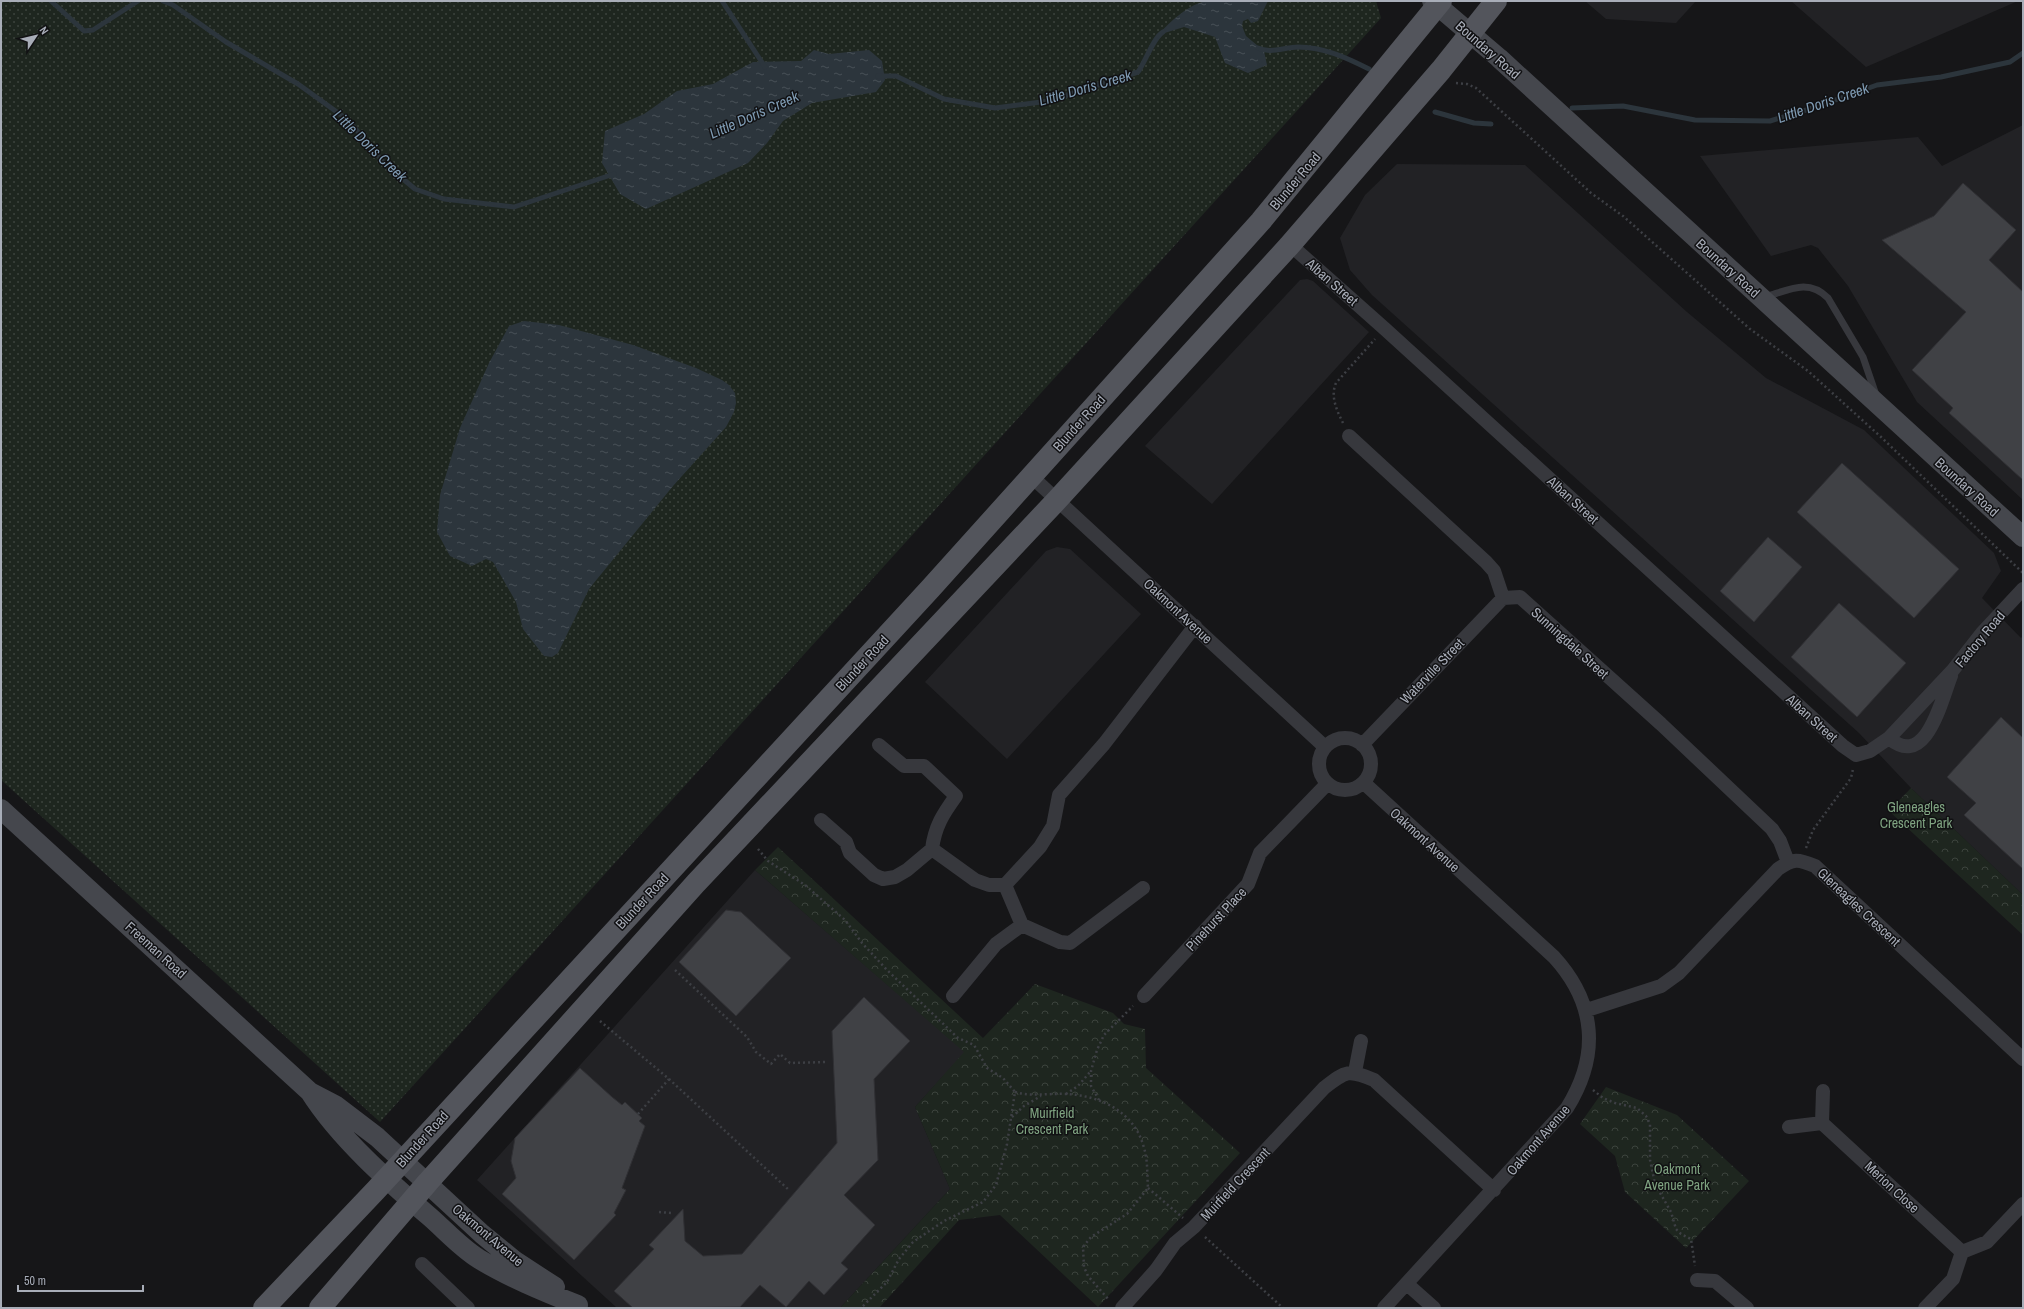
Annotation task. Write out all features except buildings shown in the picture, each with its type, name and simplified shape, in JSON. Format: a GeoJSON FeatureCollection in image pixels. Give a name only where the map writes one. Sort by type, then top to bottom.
{"type":"FeatureCollection","features":[{"type":"Feature","properties":{"kind":"main road","name":"Blunder Road"},"geometry":{"type":"LineString","coordinates":[[320,1308],[428,1182],[696,883],[1057,500],[1288,246],[1441,70],[1496,1]]}},
{"type":"Feature","properties":{"kind":"main road","name":"Blunder Road"},"geometry":{"type":"LineString","coordinates":[[264,1308],[387,1178],[919,601],[1261,221],[1437,3]]}},
{"type":"Feature","properties":{"kind":"street","name":"Boundary Road"},"geometry":{"type":"LineString","coordinates":[[1437,3],[2023,537]]}},
{"type":"Feature","properties":{"kind":"street","name":"Alban Street"},"geometry":{"type":"LineString","coordinates":[[1288,246],[1295,249],[1385,329],[1843,746],[1856,755]]}},
{"type":"Feature","properties":{"kind":"street"},"geometry":{"type":"LineString","coordinates":[[1349,436],[1486,562],[1494,571],[1503,598]]}},
{"type":"Feature","properties":{"kind":"street","name":"Oakmont Avenue"},"geometry":{"type":"LineString","coordinates":[[1031,476],[1325,747]]}},
{"type":"Feature","properties":{"kind":"street","name":"Factory Road"},"geometry":{"type":"LineString","coordinates":[[1856,755],[1870,752],[1889,738],[1953,670],[1982,633],[2023,590]]}},
{"type":"Feature","properties":{"kind":"street","name":"Sunningdale Street"},"geometry":{"type":"LineString","coordinates":[[1503,598],[1520,597],[1661,724],[1772,828],[1794,861]]}},
{"type":"Feature","properties":{"kind":"street","name":"Waterville Street"},"geometry":{"type":"LineString","coordinates":[[1362,744],[1503,598]]}},
{"type":"Feature","properties":{"kind":"street"},"geometry":{"type":"LineString","coordinates":[[1004,886],[1040,847],[1053,826],[1059,795],[1104,744],[1195,626]]}},
{"type":"Feature","properties":{"kind":"street","name":"Factory Road"},"geometry":{"type":"LineString","coordinates":[[1889,738],[1902,746],[1915,746],[1924,739],[1930,728],[1953,670]]}},
{"type":"Feature","properties":{"kind":"street"},"geometry":{"type":"LineString","coordinates":[[1347,738],[1362,744],[1370,759],[1370,772],[1364,783],[1350,790],[1342,790],[1327,784],[1319,770],[1320,754],[1325,747],[1331,742],[1347,738]]}},
{"type":"Feature","properties":{"kind":"street"},"geometry":{"type":"LineString","coordinates":[[821,820],[846,842],[850,853],[874,875],[883,879],[895,877],[907,870],[932,848],[934,832],[943,814],[956,796],[924,766],[904,766],[879,745]]}},
{"type":"Feature","properties":{"kind":"street","name":"Oakmont Avenue"},"geometry":{"type":"LineString","coordinates":[[1364,783],[1554,956],[1567,971],[1576,986],[1587,1010],[1590,1033],[1588,1058],[1582,1080],[1568,1108],[1384,1308]]}},
{"type":"Feature","properties":{"kind":"street","name":"Pinehurst Place"},"geometry":{"type":"LineString","coordinates":[[1144,996],[1248,884],[1260,853],[1327,784]]}},
{"type":"Feature","properties":{"kind":"street","name":"Freeman Road"},"geometry":{"type":"LineString","coordinates":[[1,809],[310,1092],[324,1115],[412,1201]]}},
{"type":"Feature","properties":{"kind":"street"},"geometry":{"type":"LineString","coordinates":[[932,848],[975,880],[989,885],[1004,886]]}},
{"type":"Feature","properties":{"kind":"street"},"geometry":{"type":"LineString","coordinates":[[1587,1010],[1661,986],[1679,973],[1778,869],[1794,861]]}},
{"type":"Feature","properties":{"kind":"street","name":"Gleneagles Crescent"},"geometry":{"type":"LineString","coordinates":[[1794,861],[1815,866],[2023,1059]]}},
{"type":"Feature","properties":{"kind":"street"},"geometry":{"type":"LineString","coordinates":[[1004,886],[1022,925],[1060,942],[1070,943],[1143,888]]}},
{"type":"Feature","properties":{"kind":"street"},"geometry":{"type":"LineString","coordinates":[[953,996],[996,944],[1022,925]]}},
{"type":"Feature","properties":{"kind":"street"},"geometry":{"type":"LineString","coordinates":[[1361,1041],[1355,1072],[1374,1080],[1494,1190]]}},
{"type":"Feature","properties":{"kind":"street","name":"Muirfield Crescent"},"geometry":{"type":"LineString","coordinates":[[1117,1305],[1156,1270],[1175,1243],[1194,1227],[1324,1088],[1341,1074],[1355,1072]]}},
{"type":"Feature","properties":{"kind":"street"},"geometry":{"type":"LineString","coordinates":[[1789,1127],[1822,1123],[1823,1091]]}},
{"type":"Feature","properties":{"kind":"street","name":"Freeman Road"},"geometry":{"type":"LineString","coordinates":[[310,1092],[335,1104],[403,1159]]}},
{"type":"Feature","properties":{"kind":"street","name":"Merion Close"},"geometry":{"type":"LineString","coordinates":[[1822,1123],[1962,1252]]}},
{"type":"Feature","properties":{"kind":"street","name":"Oakmont Avenue"},"geometry":{"type":"LineString","coordinates":[[403,1159],[482,1234],[516,1261],[549,1281],[579,1307]]}},
{"type":"Feature","properties":{"kind":"street","name":"Oakmont Avenue"},"geometry":{"type":"LineString","coordinates":[[412,1201],[477,1258],[541,1291],[579,1307]]}},
{"type":"Feature","properties":{"kind":"street"},"geometry":{"type":"LineString","coordinates":[[1925,1308],[1953,1279],[1962,1252],[1987,1242],[2023,1204]]}},
{"type":"Feature","properties":{"kind":"street"},"geometry":{"type":"LineString","coordinates":[[422,1264],[468,1308]]}},
{"type":"Feature","properties":{"kind":"street"},"geometry":{"type":"LineString","coordinates":[[1697,1280],[1715,1281],[1747,1308]]}},
{"type":"Feature","properties":{"kind":"street"},"geometry":{"type":"LineString","coordinates":[[1407,1284],[1434,1308]]}},
{"type":"Feature","properties":{"kind":"lane"},"geometry":{"type":"LineString","coordinates":[[1761,298],[1803,286],[1814,287],[1822,292],[1828,298],[1863,357],[1879,406]]}},
{"type":"Feature","properties":{"kind":"path"},"geometry":{"type":"LineString","coordinates":[[1454,81],[1458,84],[1467,84],[1476,88],[1591,193],[1623,216],[1750,329],[1808,371],[1887,443],[2023,573]]}},
{"type":"Feature","properties":{"kind":"path"},"geometry":{"type":"LineString","coordinates":[[1349,436],[1337,412],[1334,389],[1336,383],[1385,329]]}},
{"type":"Feature","properties":{"kind":"path"},"geometry":{"type":"LineString","coordinates":[[1794,861],[1813,830],[1851,778],[1856,755]]}},
{"type":"Feature","properties":{"kind":"path"},"geometry":{"type":"LineString","coordinates":[[758,849],[768,861],[805,885],[846,920],[862,943],[887,970],[958,1038],[974,1044],[987,1068],[1003,1078],[1015,1092],[1026,1096],[1065,1094],[1099,1100],[1128,1118],[1137,1132],[1144,1148],[1148,1188],[1194,1227],[1283,1308]]}},
{"type":"Feature","properties":{"kind":"path"},"geometry":{"type":"LineString","coordinates":[[675,970],[747,1037],[756,1052],[771,1064],[780,1054],[790,1063],[827,1062]]}},
{"type":"Feature","properties":{"kind":"path"},"geometry":{"type":"LineString","coordinates":[[1099,1100],[1091,1086],[1091,1071],[1096,1050],[1104,1035],[1144,996]]}},
{"type":"Feature","properties":{"kind":"path"},"geometry":{"type":"LineString","coordinates":[[600,1021],[669,1079],[790,1191]]}},
{"type":"Feature","properties":{"kind":"path"},"geometry":{"type":"LineString","coordinates":[[1065,1094],[1078,1086],[1091,1071]]}},
{"type":"Feature","properties":{"kind":"path"},"geometry":{"type":"LineString","coordinates":[[638,1114],[669,1079]]}},
{"type":"Feature","properties":{"kind":"path"},"geometry":{"type":"LineString","coordinates":[[1582,1080],[1603,1098],[1615,1103],[1637,1108],[1646,1116],[1650,1124],[1650,1160],[1655,1184],[1671,1212],[1676,1229],[1681,1234],[1691,1238],[1697,1280]]}},
{"type":"Feature","properties":{"kind":"path"},"geometry":{"type":"LineString","coordinates":[[861,1308],[887,1282],[899,1260],[913,1242],[944,1221],[983,1202],[996,1185],[1007,1144],[1015,1092]]}},
{"type":"Feature","properties":{"kind":"path"},"geometry":{"type":"LineString","coordinates":[[1011,1118],[1024,1106],[1043,1095]]}},
{"type":"Feature","properties":{"kind":"path"},"geometry":{"type":"LineString","coordinates":[[1117,1305],[1088,1276],[1084,1267],[1083,1247],[1091,1237],[1127,1214],[1148,1188]]}},
{"type":"Feature","properties":{"kind":"path"},"geometry":{"type":"LineString","coordinates":[[659,1212],[671,1213]]}},
{"type":"Feature","properties":{"kind":"shaded area"},"geometry":{"type":"Polygon","coordinates":[[[1585,1],[1696,1],[1676,23],[1606,19],[1585,1]]]}},
{"type":"Feature","properties":{"kind":"shaded area"},"geometry":{"type":"Polygon","coordinates":[[[1791,1],[2018,1],[1866,67],[1791,1]]]}},
{"type":"Feature","properties":{"kind":"shaded area"},"geometry":{"type":"Polygon","coordinates":[[[2023,125],[2023,500],[1917,402],[1848,286],[1818,248],[1811,245],[1771,256],[1700,156],[1918,137],[1942,166],[2023,125]]]}},
{"type":"Feature","properties":{"kind":"shaded area"},"geometry":{"type":"Polygon","coordinates":[[[1397,164],[1525,165],[1687,312],[1766,378],[1864,430],[1994,553],[2001,571],[1982,598],[2021,638],[2023,636],[2023,895],[1911,788],[1859,733],[1372,295],[1350,270],[1340,238],[1365,195],[1397,164]]]}},
{"type":"Feature","properties":{"kind":"shaded area"},"geometry":{"type":"Polygon","coordinates":[[[1307,279],[1313,281],[1369,332],[1212,504],[1145,446],[1300,280],[1307,279]]]}},
{"type":"Feature","properties":{"kind":"shaded area"},"geometry":{"type":"Polygon","coordinates":[[[1057,547],[1070,549],[1141,614],[1007,759],[925,682],[1046,551],[1057,547]]]}},
{"type":"Feature","properties":{"kind":"shaded area"},"geometry":{"type":"Polygon","coordinates":[[[755,870],[965,1052],[915,1107],[950,1189],[840,1308],[617,1308],[477,1180],[755,870]]]}},
{"type":"Feature","properties":{"kind":"green space"},"geometry":{"type":"Polygon","coordinates":[[[1,1],[1376,1],[1381,18],[380,1122],[1,780],[1,1]]]}},
{"type":"Feature","properties":{"kind":"green space","name":"Gleneagles Crescent Park"},"geometry":{"type":"Polygon","coordinates":[[[1911,788],[2023,895],[2023,935],[1889,811],[1911,788]]]}},
{"type":"Feature","properties":{"kind":"green space","name":"Muirfield Crescent Park"},"geometry":{"type":"Polygon","coordinates":[[[778,847],[983,1038],[1035,984],[1113,1013],[1124,1024],[1145,1029],[1146,1068],[1240,1153],[1098,1307],[1000,1215],[959,1220],[879,1308],[840,1308],[950,1189],[915,1107],[964,1052],[755,870],[778,847]]]}},
{"type":"Feature","properties":{"kind":"green space","name":"Oakmont Avenue Park"},"geometry":{"type":"Polygon","coordinates":[[[1606,1087],[1677,1115],[1749,1181],[1686,1248],[1625,1192],[1615,1156],[1580,1124],[1606,1087]]]}},
{"type":"Feature","properties":{"kind":"water"},"geometry":{"type":"Polygon","coordinates":[[[1208,1],[1268,1],[1258,21],[1251,23],[1248,19],[1243,21],[1242,26],[1246,36],[1264,51],[1267,65],[1248,73],[1225,63],[1215,37],[1184,27],[1158,35],[1174,19],[1187,9],[1194,5],[1208,1]]]}},
{"type":"Feature","properties":{"kind":"water"},"geometry":{"type":"Polygon","coordinates":[[[814,50],[829,54],[869,50],[882,61],[885,80],[876,92],[812,103],[783,121],[767,143],[748,163],[646,209],[620,194],[602,163],[605,131],[644,114],[677,91],[713,84],[753,62],[801,61],[814,50]]]}},
{"type":"Feature","properties":{"kind":"water"},"geometry":{"type":"Polygon","coordinates":[[[524,321],[559,325],[633,345],[696,368],[722,380],[729,385],[735,393],[736,403],[734,412],[726,427],[673,486],[589,589],[558,653],[552,657],[544,656],[523,629],[516,602],[493,562],[486,559],[472,566],[450,556],[437,532],[440,495],[460,428],[489,363],[509,326],[524,321]]]}},
{"type":"Feature","properties":{"kind":"waterway","name":"Little Doris Creek"},"geometry":{"type":"LineString","coordinates":[[51,1],[84,31],[93,30],[138,1]]}},
{"type":"Feature","properties":{"kind":"waterway","name":"Little Doris Creek"},"geometry":{"type":"LineString","coordinates":[[163,1],[173,5],[226,42],[298,84],[348,120],[385,164],[415,189],[444,199],[514,207],[614,174]]}},
{"type":"Feature","properties":{"kind":"waterway"},"geometry":{"type":"LineString","coordinates":[[722,1],[765,67]]}},
{"type":"Feature","properties":{"kind":"waterway","name":"Little Doris Creek"},"geometry":{"type":"LineString","coordinates":[[878,76],[896,76],[944,99],[995,108],[1049,101],[1138,72],[1156,39],[1163,32]]}},
{"type":"Feature","properties":{"kind":"waterway","name":"Little Doris Creek"},"geometry":{"type":"LineString","coordinates":[[1258,48],[1263,50],[1273,50],[1293,47],[1308,47],[1344,57],[1369,69]]}},
{"type":"Feature","properties":{"kind":"waterway","name":"Little Doris Creek"},"geometry":{"type":"LineString","coordinates":[[1572,108],[1623,106],[1695,120],[1770,121],[1816,107],[1877,85],[1941,77],[2010,62],[2023,53]]}},
{"type":"Feature","properties":{"kind":"waterway","name":"Little Doris Creek"},"geometry":{"type":"LineString","coordinates":[[1435,112],[1474,123],[1491,124]]}}]}
